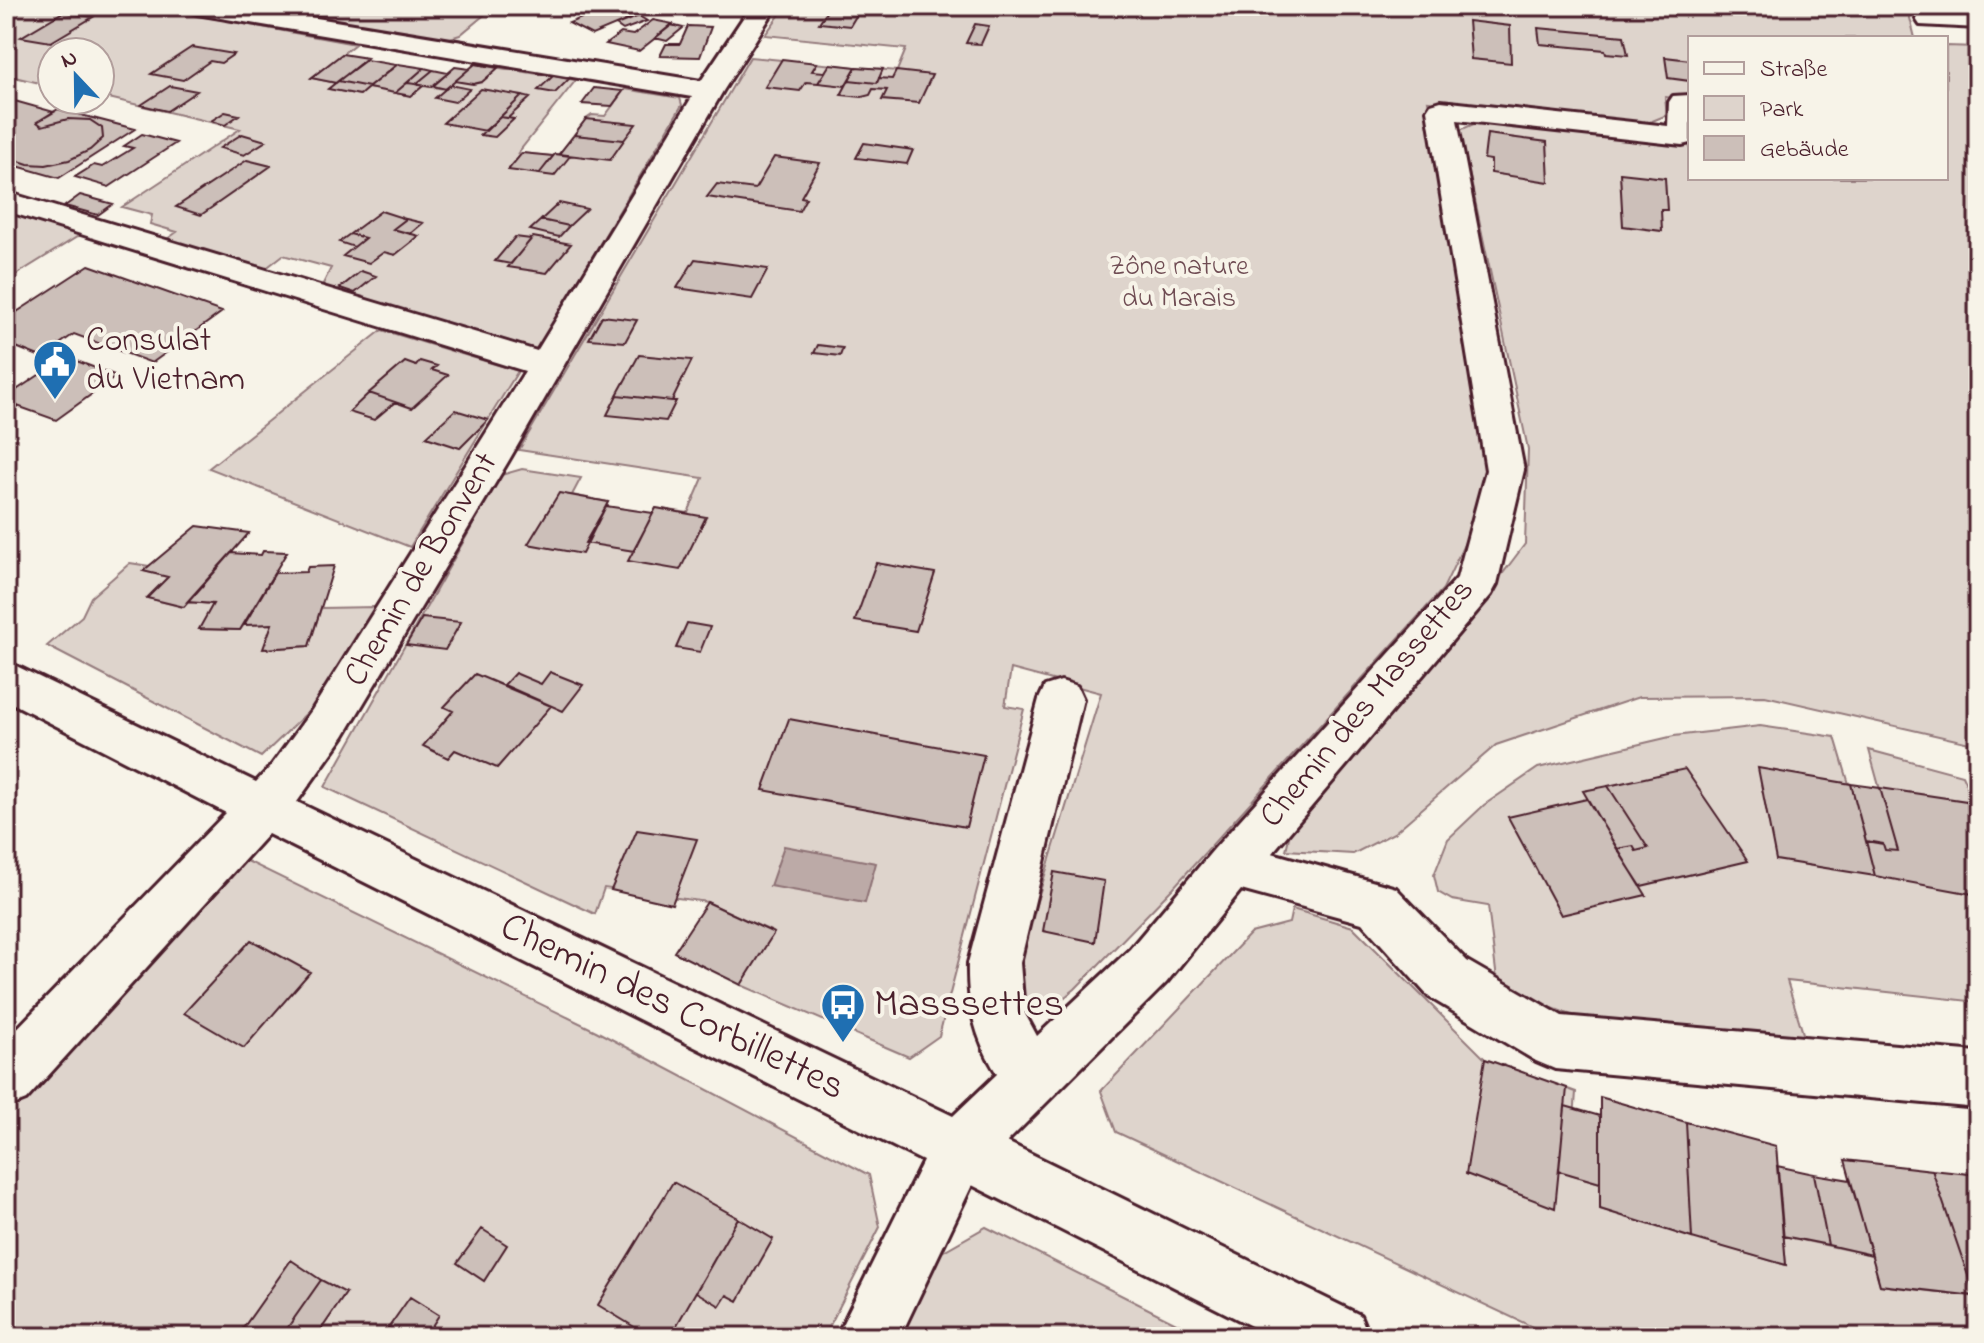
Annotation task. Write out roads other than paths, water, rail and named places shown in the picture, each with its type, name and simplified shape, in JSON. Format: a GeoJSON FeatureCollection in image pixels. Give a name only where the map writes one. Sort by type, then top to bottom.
{"type":"FeatureCollection","features":[{"type":"Feature","properties":{"kind":"street"},"geometry":{"type":"LineString","coordinates":[[197,6],[709,91]]}},
{"type":"Feature","properties":{"kind":"street","name":"Chemin de Bonvent"},"geometry":{"type":"LineString","coordinates":[[6,1080],[288,780],[328,723],[490,460],[709,91],[764,6]]}},
{"type":"Feature","properties":{"kind":"street"},"geometry":{"type":"LineString","coordinates":[[1929,19],[1978,20]]}},
{"type":"Feature","properties":{"kind":"street","name":"Chemin des Massettes"},"geometry":{"type":"LineString","coordinates":[[867,1337],[960,1148],[1148,966],[1231,865],[1476,584],[1505,470],[1441,110],[1682,136],[1683,102]]}},
{"type":"Feature","properties":{"kind":"street"},"geometry":{"type":"LineString","coordinates":[[6,201],[544,365]]}},
{"type":"Feature","properties":{"kind":"street","name":"Chemin des Corbillettes"},"geometry":{"type":"LineString","coordinates":[[6,679],[261,809],[960,1148],[1338,1337]]}},
{"type":"Feature","properties":{"kind":"street"},"geometry":{"type":"LineString","coordinates":[[1032,1076],[1005,1040],[994,1001],[994,963],[1061,699]]}},
{"type":"Feature","properties":{"kind":"street","name":"Chemin des Massettes"},"geometry":{"type":"LineString","coordinates":[[1231,865],[1378,904],[1448,979],[1555,1042],[1978,1080]]}},
{"type":"Feature","properties":{"kind":"place","name":"Consulat du Vietnam"},"geometry":{"type":"Point","coordinates":[55,401]}},
{"type":"Feature","properties":{"kind":"place","name":"Masssettes"},"geometry":{"type":"Point","coordinates":[843,1044]}},
{"type":"Feature","properties":{"kind":"park label","name":"Zône nature du Marais"},"geometry":{"type":"Point","coordinates":[1179,283]}}]}
